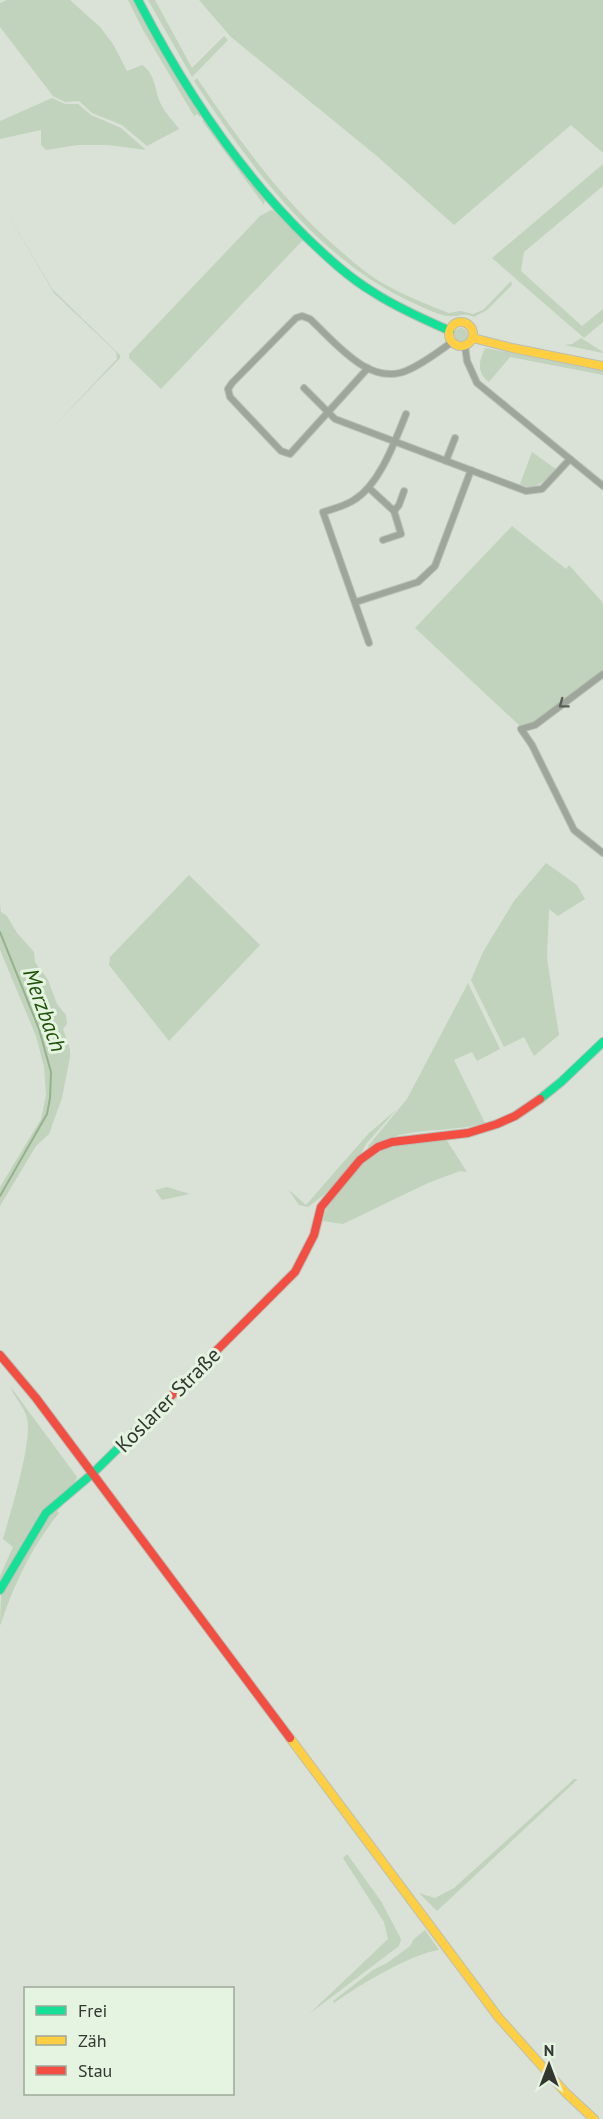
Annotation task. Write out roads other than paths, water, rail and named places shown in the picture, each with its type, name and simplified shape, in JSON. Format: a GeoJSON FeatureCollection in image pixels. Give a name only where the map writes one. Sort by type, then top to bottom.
{"type":"FeatureCollection","features":[{"type":"Feature","properties":{"kind":"street"},"geometry":{"type":"LineString","coordinates":[[138,0],[161,43],[206,116],[271,202],[327,255],[372,291],[450,331]]}},
{"type":"Feature","properties":{"kind":"street"},"geometry":{"type":"LineString","coordinates":[[368,368],[290,454],[281,451],[230,397],[228,389],[296,318],[302,316],[310,319],[359,363],[387,375],[408,371],[452,342]]}},
{"type":"Feature","properties":{"kind":"street"},"geometry":{"type":"LineString","coordinates":[[465,323],[471,327],[473,338],[465,346],[458,346],[452,342],[450,331],[454,325],[465,323]]}},
{"type":"Feature","properties":{"kind":"street"},"geometry":{"type":"LineString","coordinates":[[473,338],[603,366]]}},
{"type":"Feature","properties":{"kind":"street"},"geometry":{"type":"LineString","coordinates":[[465,346],[467,361],[477,383],[603,486]]}},
{"type":"Feature","properties":{"kind":"street"},"geometry":{"type":"LineString","coordinates":[[304,388],[334,419],[526,491],[536,491],[547,484],[570,459]]}},
{"type":"Feature","properties":{"kind":"street"},"geometry":{"type":"LineString","coordinates":[[369,643],[323,512],[351,502],[369,488],[406,414]]}},
{"type":"Feature","properties":{"kind":"street"},"geometry":{"type":"LineString","coordinates":[[446,461],[455,438]]}},
{"type":"Feature","properties":{"kind":"street"},"geometry":{"type":"LineString","coordinates":[[356,602],[418,582],[435,566],[471,470]]}},
{"type":"Feature","properties":{"kind":"street"},"geometry":{"type":"LineString","coordinates":[[369,488],[394,511],[401,534],[383,540]]}},
{"type":"Feature","properties":{"kind":"street"},"geometry":{"type":"LineString","coordinates":[[394,511],[399,505],[404,490]]}},
{"type":"Feature","properties":{"kind":"street"},"geometry":{"type":"LineString","coordinates":[[603,674],[535,725],[521,729],[532,745],[574,830],[603,853]]}},
{"type":"Feature","properties":{"kind":"street","name":"Koslarer Straße"},"geometry":{"type":"LineString","coordinates":[[0,1590],[46,1513],[92,1474],[295,1272],[311,1243],[323,1202],[360,1160],[378,1147],[405,1139],[463,1133],[495,1125],[547,1095],[603,1042]]}},
{"type":"Feature","properties":{"kind":"street"},"geometry":{"type":"LineString","coordinates":[[0,1355],[36,1398],[499,2018],[566,2093],[594,2119]]}},
{"type":"Feature","properties":{"kind":"waterway","name":"Merzbach"},"geometry":{"type":"LineString","coordinates":[[0,932],[39,1029],[51,1072],[47,1114],[0,1196]]}}]}
